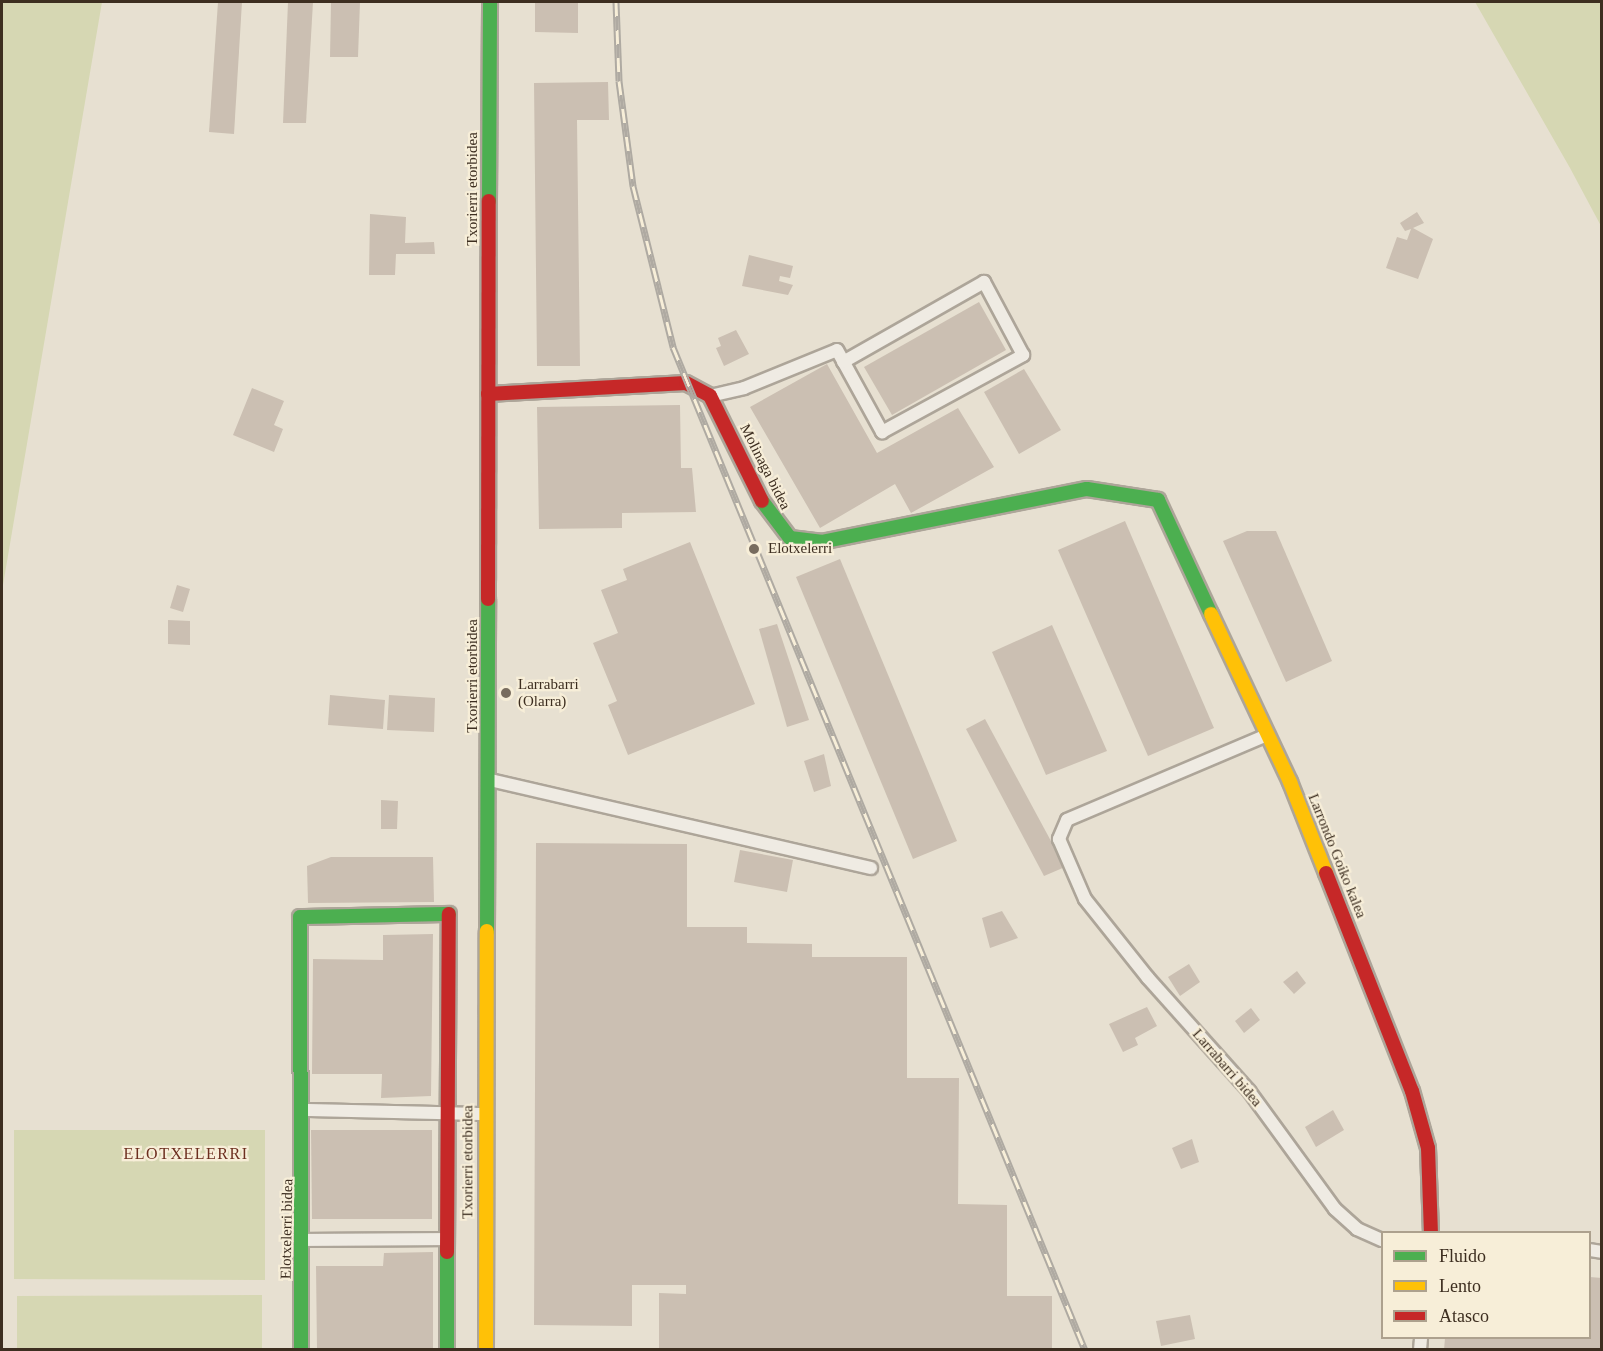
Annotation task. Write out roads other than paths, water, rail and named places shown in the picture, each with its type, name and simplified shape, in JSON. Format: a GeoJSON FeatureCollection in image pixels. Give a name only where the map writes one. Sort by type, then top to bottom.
{"type":"FeatureCollection","features":[{"type":"Feature","properties":{"kind":"street","name":"Txorierri etorbidea"},"geometry":{"type":"LineString","coordinates":[[486,1350],[484,1114],[490,780],[488,394],[490,2]]}},
{"type":"Feature","properties":{"kind":"street"},"geometry":{"type":"LineString","coordinates":[[488,394],[686,383],[710,396],[744,388],[837,350],[843,362],[882,432],[1023,354],[984,282],[843,362]]}},
{"type":"Feature","properties":{"kind":"street","name":"Molinaga bidea"},"geometry":{"type":"LineString","coordinates":[[710,396],[769,515],[790,538],[821,542],[1087,489],[1148,497],[1163,507]]}},
{"type":"Feature","properties":{"kind":"street","name":"Larrondo Goiko kalea"},"geometry":{"type":"LineString","coordinates":[[1163,507],[1267,735],[1421,1119],[1432,1183],[1431,1231]]}},
{"type":"Feature","properties":{"kind":"street","name":"Larrabarri bidea"},"geometry":{"type":"LineString","coordinates":[[1267,735],[1066,819],[1059,839],[1078,887],[1148,978],[1248,1091],[1335,1209],[1357,1228],[1381,1239]]}},
{"type":"Feature","properties":{"kind":"street"},"geometry":{"type":"LineString","coordinates":[[490,780],[871,868]]}},
{"type":"Feature","properties":{"kind":"street","name":"Elotxelerri bidea"},"geometry":{"type":"LineString","coordinates":[[301,1350],[304,1110],[300,917],[449,914],[448,1113]]}},
{"type":"Feature","properties":{"kind":"street"},"geometry":{"type":"LineString","coordinates":[[304,1110],[484,1114]]}},
{"type":"Feature","properties":{"kind":"street"},"geometry":{"type":"LineString","coordinates":[[447,1350],[448,1113]]}},
{"type":"Feature","properties":{"kind":"street"},"geometry":{"type":"LineString","coordinates":[[304,1240],[448,1239]]}},
{"type":"Feature","properties":{"kind":"railway"},"geometry":{"type":"LineString","coordinates":[[616,2],[619,81],[633,186],[673,347],[1085,1350]]}},
{"type":"Feature","properties":{"kind":"place","name":"Elotxelerri"},"geometry":{"type":"Point","coordinates":[754,549]}},
{"type":"Feature","properties":{"kind":"place","name":"Larrabarri (Olarra)"},"geometry":{"type":"Point","coordinates":[506,693]}},
{"type":"Feature","properties":{"kind":"district","name":"ELOTXELERRI"},"geometry":{"type":"Point","coordinates":[186,1154]}}]}
